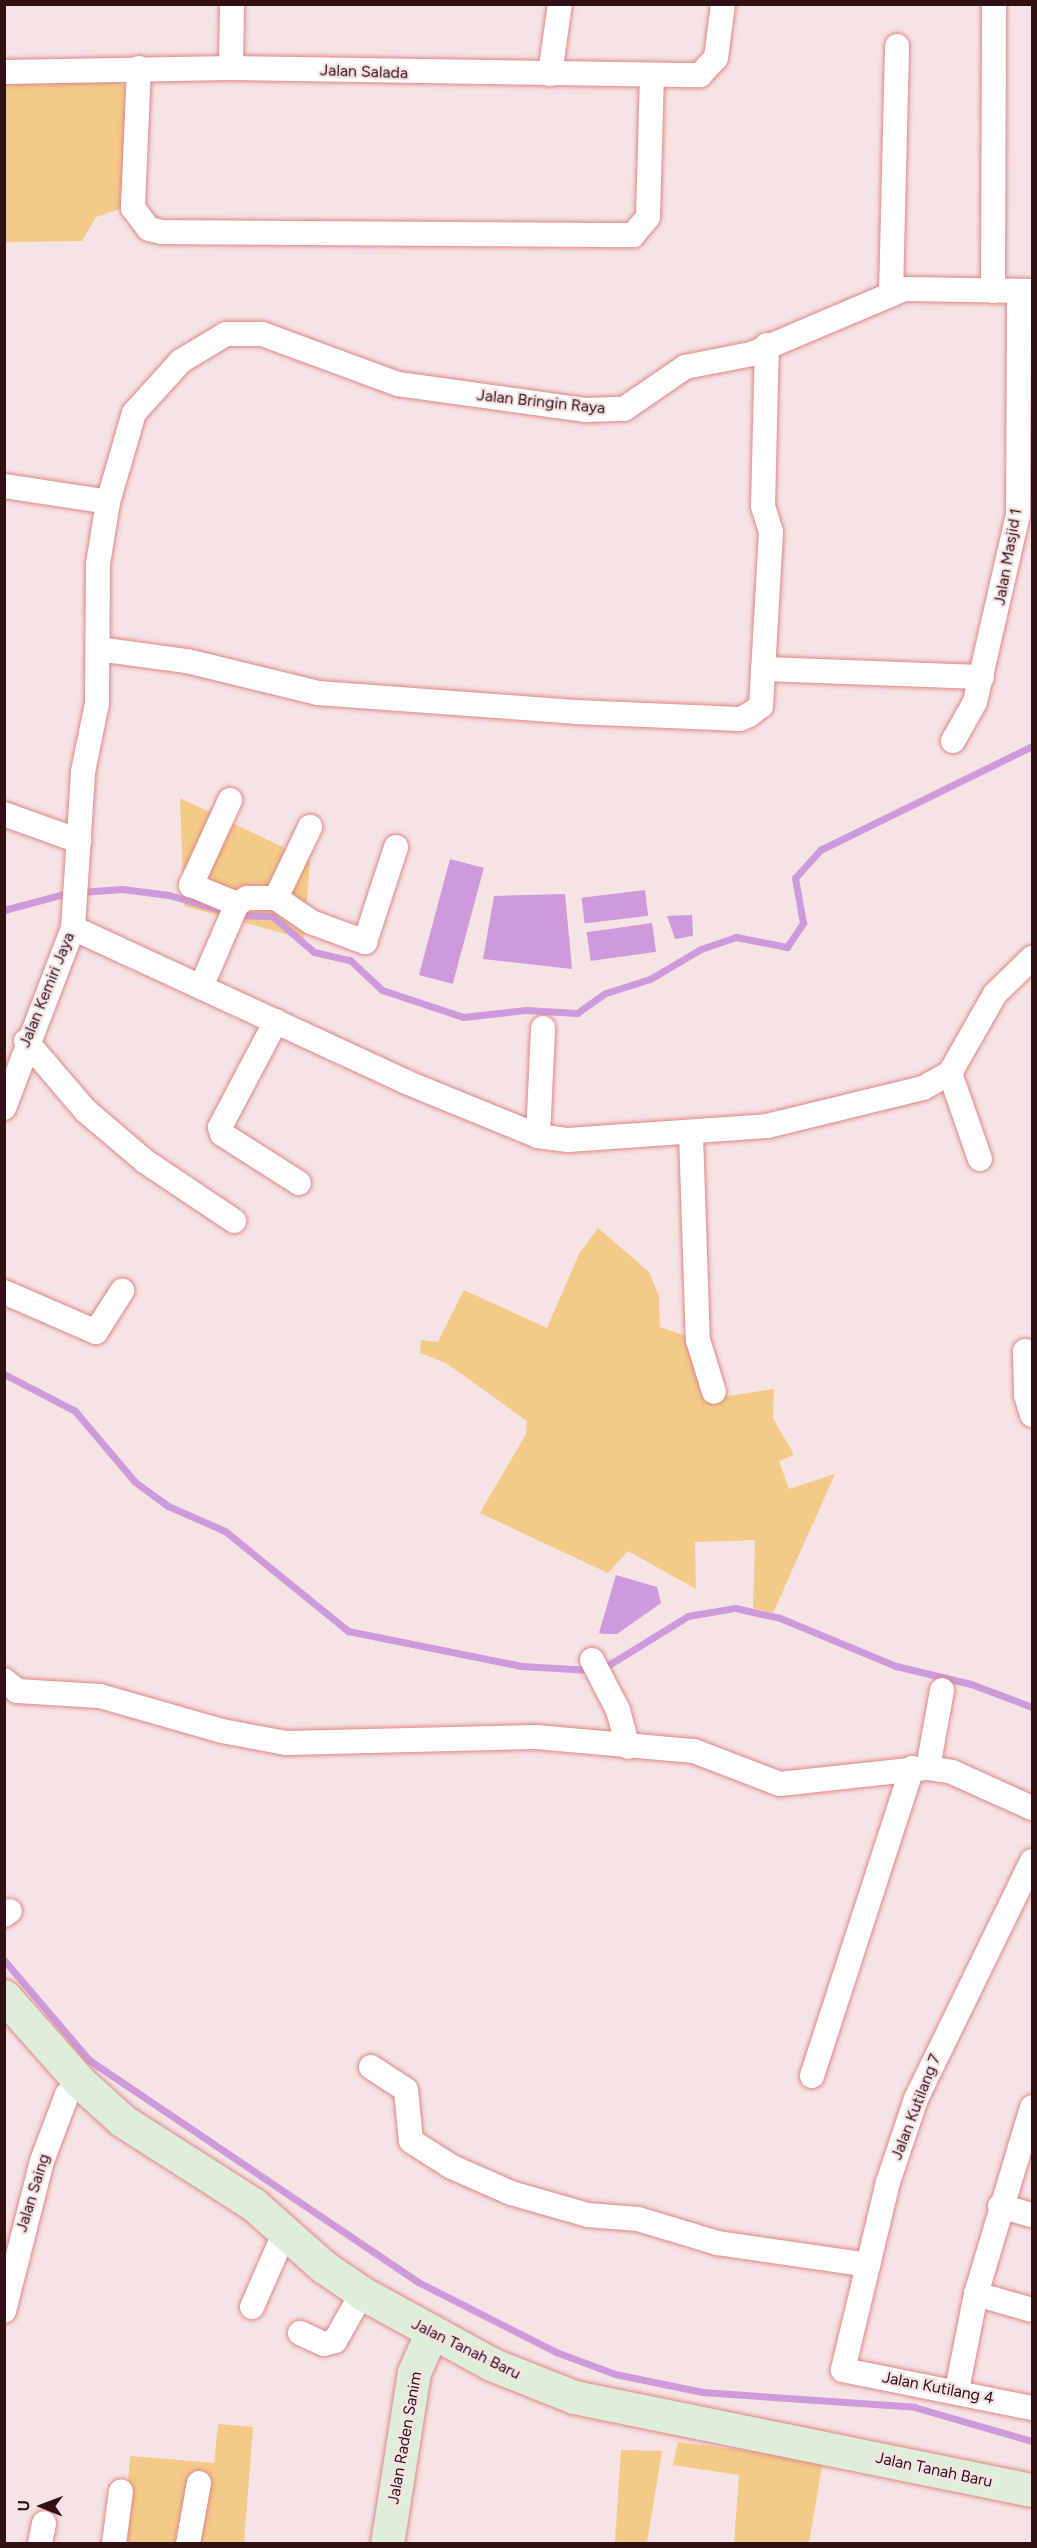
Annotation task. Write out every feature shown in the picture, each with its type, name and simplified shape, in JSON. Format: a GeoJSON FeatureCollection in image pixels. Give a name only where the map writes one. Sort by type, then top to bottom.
{"type":"FeatureCollection","features":[{"type":"Feature","properties":{"kind":"main road","name":"Jalan Tanah Baru"},"geometry":{"type":"LineString","coordinates":[[4,1996],[80,2082],[123,2121],[221,2181],[362,2293],[431,2334],[574,2397],[1032,2490]]}},
{"type":"Feature","properties":{"kind":"main road","name":"Jalan Raden Sanim"},"geometry":{"type":"LineString","coordinates":[[387,2544],[414,2372],[431,2334]]}},
{"type":"Feature","properties":{"kind":"street"},"geometry":{"type":"LineString","coordinates":[[231,68],[232,4]]}},
{"type":"Feature","properties":{"kind":"street"},"geometry":{"type":"LineString","coordinates":[[550,74],[560,4]]}},
{"type":"Feature","properties":{"kind":"street","name":"Jalan Salada"},"geometry":{"type":"LineString","coordinates":[[4,72],[231,68],[700,75],[716,58],[723,4]]}},
{"type":"Feature","properties":{"kind":"street"},"geometry":{"type":"LineString","coordinates":[[993,291],[994,4]]}},
{"type":"Feature","properties":{"kind":"street"},"geometry":{"type":"LineString","coordinates":[[891,294],[897,46]]}},
{"type":"Feature","properties":{"kind":"street"},"geometry":{"type":"LineString","coordinates":[[139,68],[133,208],[149,229],[162,232],[633,235],[648,217],[652,76]]}},
{"type":"Feature","properties":{"kind":"street","name":"Jalan Bringin Raya"},"geometry":{"type":"LineString","coordinates":[[98,649],[98,564],[108,502],[134,413],[157,388],[211,341],[226,334],[262,334],[398,384],[586,410],[624,409],[685,367],[751,354],[767,345],[904,289],[1026,291]]}},
{"type":"Feature","properties":{"kind":"street","name":"Jalan Masjid 1"},"geometry":{"type":"LineString","coordinates":[[953,741],[972,713],[1025,513],[1026,291]]}},
{"type":"Feature","properties":{"kind":"street"},"geometry":{"type":"LineString","coordinates":[[98,649],[187,661],[318,693],[740,719],[760,706],[763,669],[771,532],[762,506],[767,345]]}},
{"type":"Feature","properties":{"kind":"street"},"geometry":{"type":"LineString","coordinates":[[4,486],[108,502]]}},
{"type":"Feature","properties":{"kind":"street","name":"Jalan Kemiri Jaya"},"geometry":{"type":"LineString","coordinates":[[4,1108],[26,1041],[72,928],[78,892],[83,772],[97,703],[98,649]]}},
{"type":"Feature","properties":{"kind":"street"},"geometry":{"type":"LineString","coordinates":[[763,669],[982,677]]}},
{"type":"Feature","properties":{"kind":"street"},"geometry":{"type":"LineString","coordinates":[[230,800],[191,885],[234,911]]}},
{"type":"Feature","properties":{"kind":"street"},"geometry":{"type":"LineString","coordinates":[[13,816],[79,837]]}},
{"type":"Feature","properties":{"kind":"street"},"geometry":{"type":"LineString","coordinates":[[276,898],[310,827]]}},
{"type":"Feature","properties":{"kind":"street"},"geometry":{"type":"LineString","coordinates":[[201,987],[234,911],[247,898],[276,898],[311,922],[365,942],[396,847]]}},
{"type":"Feature","properties":{"kind":"street"},"geometry":{"type":"LineString","coordinates":[[72,928],[538,1136],[568,1140],[692,1134],[766,1126],[867,1105],[915,1091],[950,1072],[995,994],[1032,958]]}},
{"type":"Feature","properties":{"kind":"street"},"geometry":{"type":"LineString","coordinates":[[276,1021],[220,1127],[222,1134],[299,1182]]}},
{"type":"Feature","properties":{"kind":"street"},"geometry":{"type":"LineString","coordinates":[[538,1136],[543,1028]]}},
{"type":"Feature","properties":{"kind":"street"},"geometry":{"type":"LineString","coordinates":[[26,1041],[87,1111],[146,1162],[234,1221]]}},
{"type":"Feature","properties":{"kind":"street"},"geometry":{"type":"LineString","coordinates":[[950,1072],[980,1159]]}},
{"type":"Feature","properties":{"kind":"street"},"geometry":{"type":"LineString","coordinates":[[692,1134],[698,1340],[714,1392]]}},
{"type":"Feature","properties":{"kind":"street"},"geometry":{"type":"LineString","coordinates":[[4,1292],[96,1332],[122,1292]]}},
{"type":"Feature","properties":{"kind":"street"},"geometry":{"type":"LineString","coordinates":[[1025,1351],[1026,1395],[1032,1415]]}},
{"type":"Feature","properties":{"kind":"street"},"geometry":{"type":"LineString","coordinates":[[598,1670],[628,1747]]}},
{"type":"Feature","properties":{"kind":"street"},"geometry":{"type":"LineString","coordinates":[[4,1680],[17,1691],[100,1696],[211,1728],[286,1743],[411,1744],[496,1735],[694,1751],[780,1784],[920,1768],[952,1772],[1032,1808]]}},
{"type":"Feature","properties":{"kind":"street"},"geometry":{"type":"LineString","coordinates":[[812,2076],[920,1768],[942,1690]]}},
{"type":"Feature","properties":{"kind":"street","name":"Jalan Kutilang 7"},"geometry":{"type":"LineString","coordinates":[[843,2370],[868,2265],[916,2099],[1032,1861]]}},
{"type":"Feature","properties":{"kind":"street"},"geometry":{"type":"LineString","coordinates":[[371,2067],[406,2090],[411,2140],[452,2168],[511,2193],[588,2216],[638,2219],[718,2244],[868,2265]]}},
{"type":"Feature","properties":{"kind":"street","name":"Jalan Saing"},"geometry":{"type":"LineString","coordinates":[[4,2311],[42,2162],[67,2095],[80,2082]]}},
{"type":"Feature","properties":{"kind":"street"},"geometry":{"type":"LineString","coordinates":[[957,2390],[976,2294],[1000,2206],[1032,2107]]}},
{"type":"Feature","properties":{"kind":"street"},"geometry":{"type":"LineString","coordinates":[[1000,2206],[1032,2215]]}},
{"type":"Feature","properties":{"kind":"street"},"geometry":{"type":"LineString","coordinates":[[252,2307],[285,2232]]}},
{"type":"Feature","properties":{"kind":"street"},"geometry":{"type":"LineString","coordinates":[[300,2333],[324,2344],[335,2341],[362,2293]]}},
{"type":"Feature","properties":{"kind":"street"},"geometry":{"type":"LineString","coordinates":[[976,2294],[1032,2310]]}},
{"type":"Feature","properties":{"kind":"street","name":"Jalan Kutilang 4"},"geometry":{"type":"LineString","coordinates":[[843,2370],[957,2390],[1032,2408]]}},
{"type":"Feature","properties":{"kind":"street"},"geometry":{"type":"LineString","coordinates":[[188,2544],[199,2483]]}},
{"type":"Feature","properties":{"kind":"street"},"geometry":{"type":"LineString","coordinates":[[114,2544],[121,2491]]}},
{"type":"Feature","properties":{"kind":"shaded area"},"geometry":{"type":"Polygon","coordinates":[[[98,70],[130,90],[125,207],[96,217],[82,241],[5,242],[5,72],[98,70]]]}},
{"type":"Feature","properties":{"kind":"shaded area"},"geometry":{"type":"Polygon","coordinates":[[[180,798],[310,860],[304,939],[184,906],[180,798]]]}},
{"type":"Feature","properties":{"kind":"shaded area"},"geometry":{"type":"Polygon","coordinates":[[[450,859],[484,868],[453,984],[419,975],[450,859]]]}},
{"type":"Feature","properties":{"kind":"shaded area"},"geometry":{"type":"Polygon","coordinates":[[[645,890],[648,916],[585,924],[581,898],[645,890]]]}},
{"type":"Feature","properties":{"kind":"shaded area"},"geometry":{"type":"Polygon","coordinates":[[[565,894],[572,969],[483,959],[494,896],[565,894]]]}},
{"type":"Feature","properties":{"kind":"shaded area"},"geometry":{"type":"Polygon","coordinates":[[[692,915],[693,936],[675,939],[667,916],[692,915]]]}},
{"type":"Feature","properties":{"kind":"shaded area"},"geometry":{"type":"Polygon","coordinates":[[[652,923],[656,952],[591,961],[587,932],[652,923]]]}},
{"type":"Feature","properties":{"kind":"shaded area"},"geometry":{"type":"Polygon","coordinates":[[[598,1228],[649,1272],[659,1296],[660,1327],[698,1340],[714,1391],[729,1396],[774,1389],[773,1418],[794,1455],[779,1461],[789,1489],[835,1474],[773,1613],[753,1608],[755,1540],[695,1542],[696,1589],[628,1551],[608,1573],[480,1513],[526,1434],[527,1421],[446,1363],[420,1353],[421,1340],[438,1342],[464,1290],[547,1328],[579,1254],[598,1228]]]}},
{"type":"Feature","properties":{"kind":"shaded area"},"geometry":{"type":"Polygon","coordinates":[[[616,1575],[657,1587],[661,1603],[617,1634],[599,1633],[616,1575]]]}},
{"type":"Feature","properties":{"kind":"shaded area"},"geometry":{"type":"Polygon","coordinates":[[[218,2424],[253,2427],[244,2543],[124,2544],[130,2456],[214,2463],[218,2424]]]}},
{"type":"Feature","properties":{"kind":"shaded area"},"geometry":{"type":"Polygon","coordinates":[[[678,2442],[823,2460],[809,2543],[734,2543],[739,2475],[673,2465],[678,2442]]]}},
{"type":"Feature","properties":{"kind":"shaded area"},"geometry":{"type":"Polygon","coordinates":[[[621,2450],[662,2451],[647,2543],[615,2543],[621,2450]]]}},
{"type":"Feature","properties":{"kind":"waterway"},"geometry":{"type":"LineString","coordinates":[[238,915],[272,916],[314,952],[350,960],[382,990],[463,1017],[526,1010],[577,1013],[606,993],[650,979],[701,949],[736,937],[787,947],[803,923],[795,878],[820,850],[1032,746]]}},
{"type":"Feature","properties":{"kind":"waterway"},"geometry":{"type":"LineString","coordinates":[[4,910],[67,893],[122,889],[169,895],[227,912]]}},
{"type":"Feature","properties":{"kind":"waterway"},"geometry":{"type":"LineString","coordinates":[[4,1374],[75,1411],[135,1482],[168,1506],[225,1531],[348,1631],[521,1666],[591,1670]]}},
{"type":"Feature","properties":{"kind":"waterway"},"geometry":{"type":"LineString","coordinates":[[602,1669],[688,1616],[735,1608],[780,1618],[896,1666],[971,1684],[1032,1707]]}},
{"type":"Feature","properties":{"kind":"waterway"},"geometry":{"type":"LineString","coordinates":[[4,1960],[89,2060],[418,2282],[556,2352],[615,2374],[702,2392],[914,2407],[1032,2441]]}}]}
